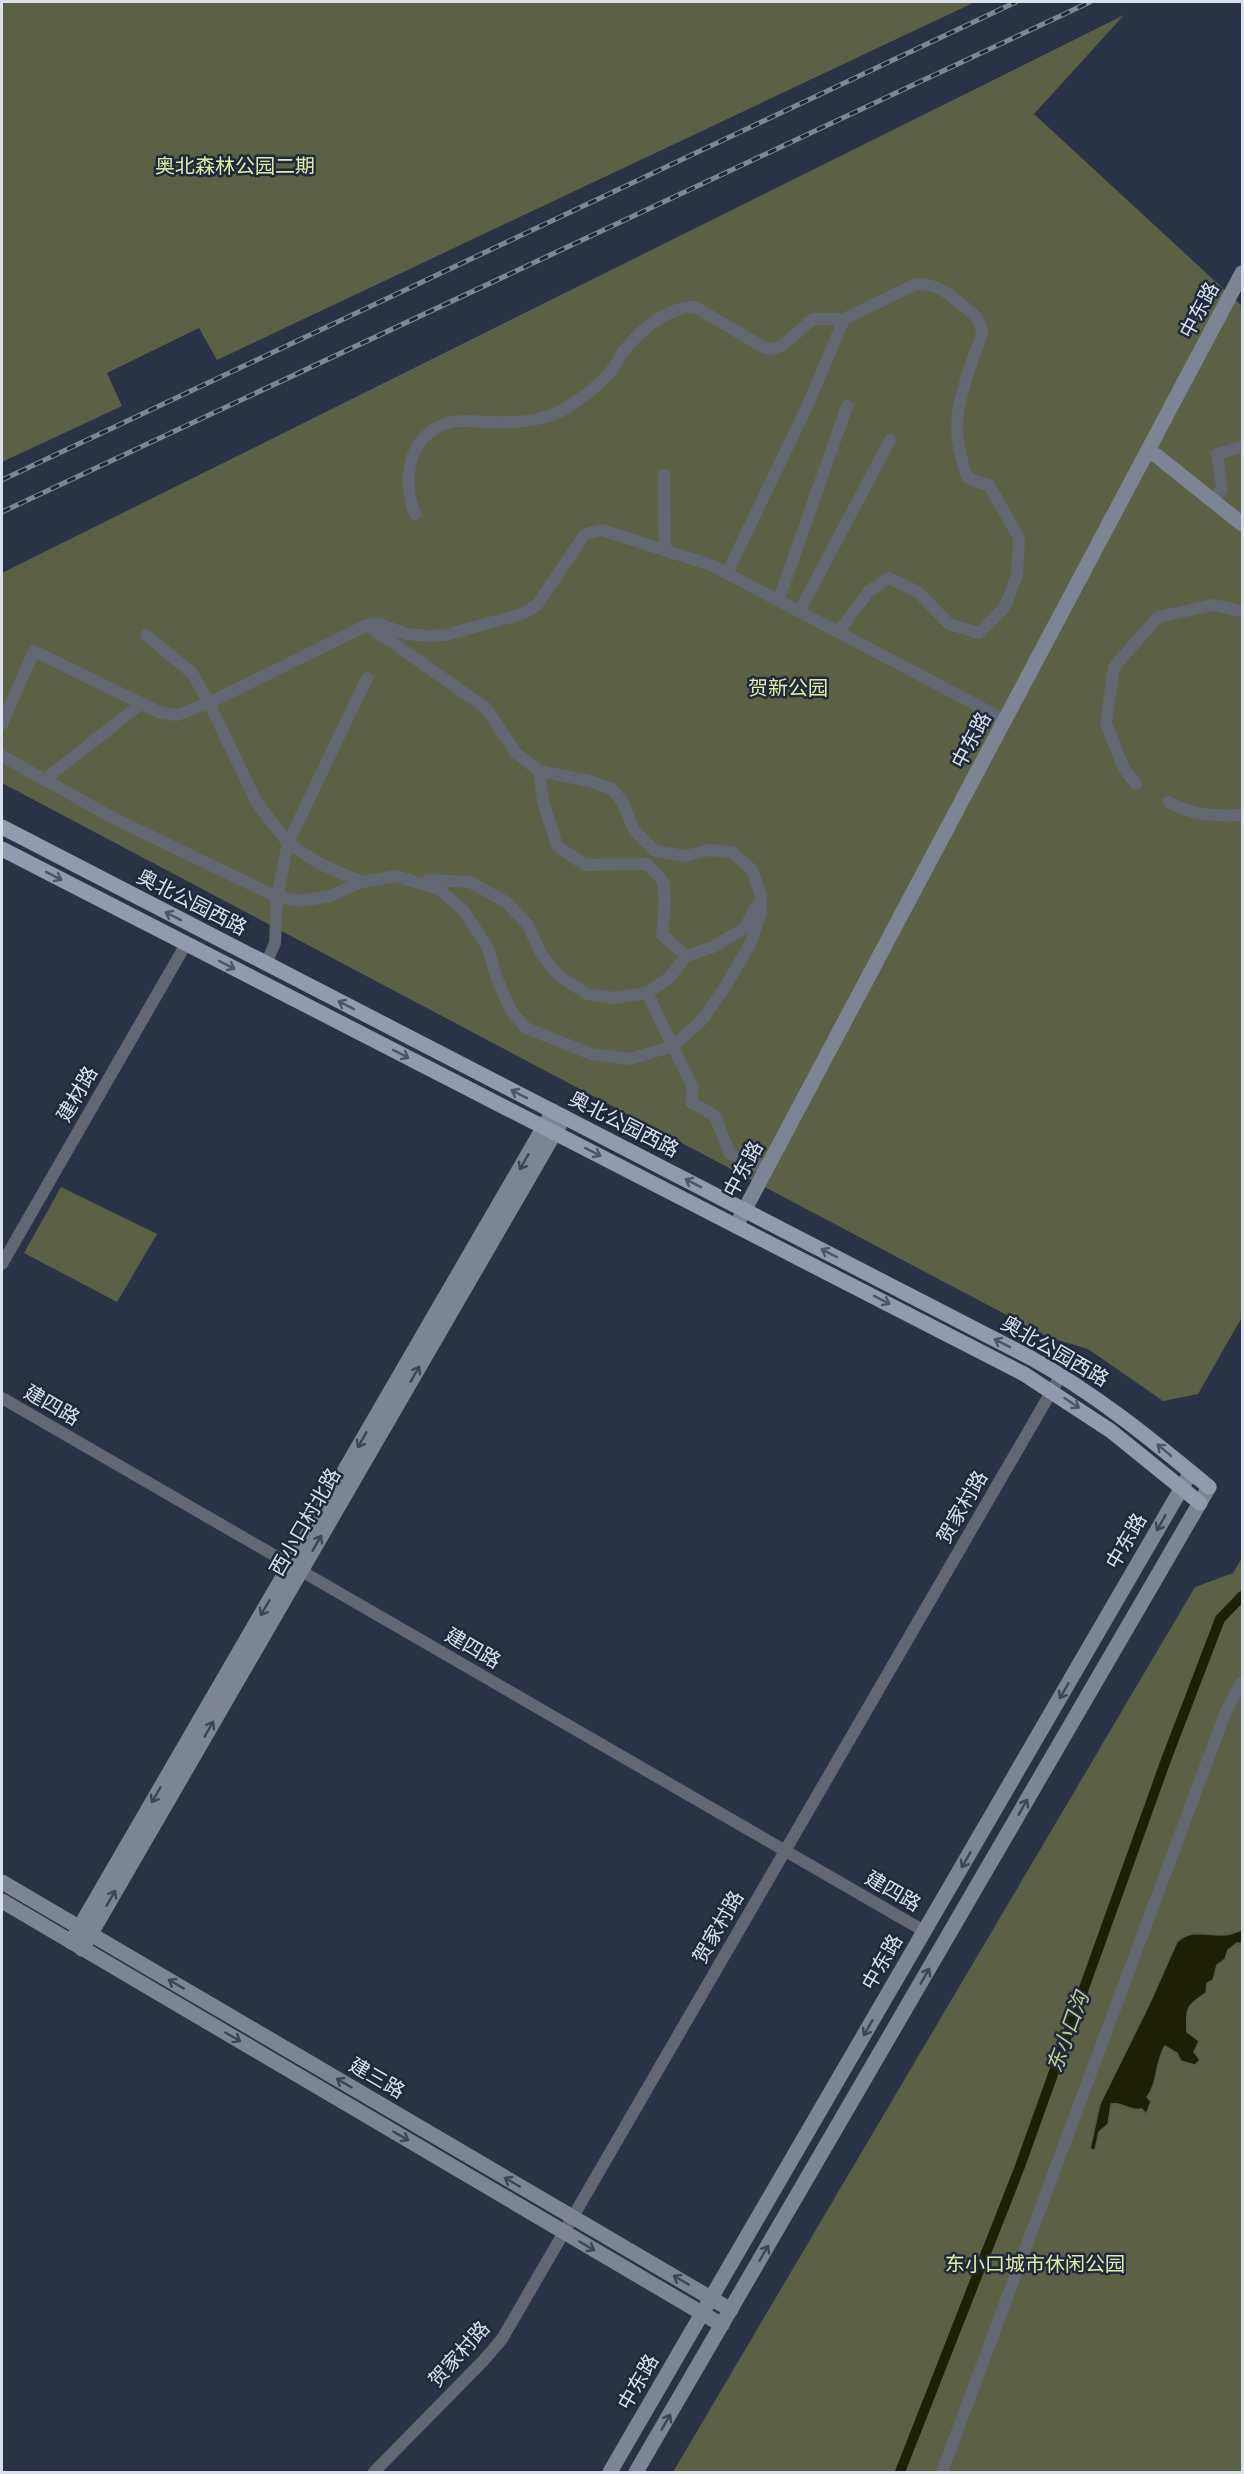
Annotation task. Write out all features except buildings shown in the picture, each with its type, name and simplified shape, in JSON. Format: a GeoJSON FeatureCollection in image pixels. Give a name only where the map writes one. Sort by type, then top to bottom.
{"type":"FeatureCollection","features":[{"type":"Feature","properties":{"kind":"main road","name":"奥北公园西路"},"geometry":{"type":"LineString","coordinates":[[2,827],[1061,1375],[1140,1430],[1209,1487]]}},
{"type":"Feature","properties":{"kind":"main road","name":"奥北公园西路"},"geometry":{"type":"LineString","coordinates":[[2,849],[1052,1390],[1111,1431],[1200,1503]]}},
{"type":"Feature","properties":{"kind":"street","name":"中东路"},"geometry":{"type":"LineString","coordinates":[[736,1226],[1242,273]]}},
{"type":"Feature","properties":{"kind":"street"},"geometry":{"type":"LineString","coordinates":[[415,514],[408,488],[409,470],[416,451],[426,435],[442,424],[459,420],[513,422],[549,416],[561,411],[576,402],[611,371],[637,336],[668,314],[684,307],[695,306],[765,348],[772,349],[783,345],[813,320],[844,319],[916,284],[940,288],[979,320],[982,332],[960,400],[956,421],[956,439],[965,474],[971,481],[989,485],[1019,538],[1017,575],[1005,607],[980,633],[949,624],[918,592],[889,578],[869,591],[839,631]]}},
{"type":"Feature","properties":{"kind":"street"},"geometry":{"type":"LineString","coordinates":[[727,573],[806,409],[844,319]]}},
{"type":"Feature","properties":{"kind":"street"},"geometry":{"type":"LineString","coordinates":[[779,599],[847,406]]}},
{"type":"Feature","properties":{"kind":"street"},"geometry":{"type":"LineString","coordinates":[[800,610],[890,440]]}},
{"type":"Feature","properties":{"kind":"street"},"geometry":{"type":"LineString","coordinates":[[1212,500],[1222,489],[1217,454],[1242,447]]}},
{"type":"Feature","properties":{"kind":"street"},"geometry":{"type":"LineString","coordinates":[[1148,451],[1242,524]]}},
{"type":"Feature","properties":{"kind":"street"},"geometry":{"type":"LineString","coordinates":[[664,475],[665,549]]}},
{"type":"Feature","properties":{"kind":"street"},"geometry":{"type":"LineString","coordinates":[[2,724],[34,651],[161,713],[177,715],[209,703],[367,625],[379,624],[406,634],[430,636],[522,614],[537,605],[585,534],[602,530],[665,549],[727,573],[1005,720]]}},
{"type":"Feature","properties":{"kind":"street"},"geometry":{"type":"LineString","coordinates":[[1136,784],[1123,767],[1106,723],[1114,667],[1158,617],[1213,606],[1242,611]]}},
{"type":"Feature","properties":{"kind":"street"},"geometry":{"type":"LineString","coordinates":[[367,625],[486,708],[516,753],[539,771],[590,781],[612,789],[623,803],[634,830],[655,851],[685,856],[709,849],[732,852],[752,870],[761,896],[761,911],[751,942],[727,984],[702,1020],[673,1046],[630,1059],[591,1053],[526,1028],[511,1011],[496,976],[488,948],[464,911],[440,889],[396,876]]}},
{"type":"Feature","properties":{"kind":"street"},"geometry":{"type":"LineString","coordinates":[[146,635],[192,673],[209,703],[257,804],[288,843],[320,864],[362,882]]}},
{"type":"Feature","properties":{"kind":"street"},"geometry":{"type":"LineString","coordinates":[[266,964],[275,943],[277,897],[288,843],[368,678]]}},
{"type":"Feature","properties":{"kind":"street"},"geometry":{"type":"LineString","coordinates":[[44,780],[141,704]]}},
{"type":"Feature","properties":{"kind":"street"},"geometry":{"type":"LineString","coordinates":[[2,756],[115,819],[277,897],[302,901],[330,896],[362,882],[396,876],[470,882],[506,902],[528,925],[541,954],[553,969],[587,994],[614,998],[647,993],[669,978],[686,956],[713,947],[745,928],[761,896]]}},
{"type":"Feature","properties":{"kind":"street"},"geometry":{"type":"LineString","coordinates":[[539,771],[543,801],[557,846],[585,865],[647,864],[663,881],[662,935],[686,956]]}},
{"type":"Feature","properties":{"kind":"street"},"geometry":{"type":"LineString","coordinates":[[1169,802],[1194,812],[1210,815],[1242,815]]}},
{"type":"Feature","properties":{"kind":"street","name":"建材路"},"geometry":{"type":"LineString","coordinates":[[2,1264],[186,944]]}},
{"type":"Feature","properties":{"kind":"street"},"geometry":{"type":"LineString","coordinates":[[647,993],[693,1088],[691,1102],[715,1116],[729,1154],[766,1169]]}},
{"type":"Feature","properties":{"kind":"street","name":"西小口村北路"},"geometry":{"type":"LineString","coordinates":[[76,1946],[559,1114]]}},
{"type":"Feature","properties":{"kind":"street","name":"贺家村路"},"geometry":{"type":"LineString","coordinates":[[374,2472],[502,2339],[1061,1375]]}},
{"type":"Feature","properties":{"kind":"street","name":"建四路"},"geometry":{"type":"LineString","coordinates":[[2,1398],[924,1931]]}},
{"type":"Feature","properties":{"kind":"street","name":"中东路"},"geometry":{"type":"LineString","coordinates":[[610,2472],[1191,1472]]}},
{"type":"Feature","properties":{"kind":"street"},"geometry":{"type":"LineString","coordinates":[[636,2472],[1209,1487]]}},
{"type":"Feature","properties":{"kind":"street"},"geometry":{"type":"LineString","coordinates":[[942,2472],[1226,1712],[1242,1682]]}},
{"type":"Feature","properties":{"kind":"street","name":"建三路"},"geometry":{"type":"LineString","coordinates":[[2,1882],[731,2310]]}},
{"type":"Feature","properties":{"kind":"street","name":"建三路"},"geometry":{"type":"LineString","coordinates":[[2,1901],[722,2325]]}},
{"type":"Feature","properties":{"kind":"green space","name":"奥北森林公园二期"},"geometry":{"type":"Polygon","coordinates":[[[2,2],[975,2],[217,360],[199,328],[107,373],[122,406],[2,462],[2,2]]]}},
{"type":"Feature","properties":{"kind":"green space","name":"贺新公园"},"geometry":{"type":"Polygon","coordinates":[[[1124,15],[1034,114],[1242,306],[1242,1317],[1198,1394],[1163,1401],[1088,1349],[1048,1337],[2,783],[2,573],[1124,15]]]}},
{"type":"Feature","properties":{"kind":"green space"},"geometry":{"type":"Polygon","coordinates":[[[61,1187],[157,1234],[117,1302],[24,1253],[61,1187]]]}},
{"type":"Feature","properties":{"kind":"green space","name":"东小口城市休闲公园"},"geometry":{"type":"Polygon","coordinates":[[[1242,1558],[1242,2472],[673,2472],[1195,1587],[1233,1573],[1242,1558]]]}},
{"type":"Feature","properties":{"kind":"shaded area"},"geometry":{"type":"Polygon","coordinates":[[[1242,1930],[1242,1943],[1237,1943],[1228,1950],[1225,1959],[1217,1965],[1213,1980],[1207,1983],[1206,1993],[1194,2001],[1187,2013],[1187,2032],[1199,2041],[1194,2052],[1200,2060],[1195,2065],[1181,2061],[1177,2053],[1165,2046],[1147,2097],[1151,2102],[1146,2114],[1142,2109],[1111,2104],[1108,2124],[1099,2132],[1095,2150],[1090,2149],[1100,2104],[1177,1942],[1193,1934],[1226,1935],[1242,1930]]]}},
{"type":"Feature","properties":{"kind":"waterway","name":"东小口沟"},"geometry":{"type":"LineString","coordinates":[[900,2472],[1019,2169],[1166,1760],[1220,1619],[1242,1596]]}},
{"type":"Feature","properties":{"kind":"railway"},"geometry":{"type":"LineString","coordinates":[[2,480],[1016,2]]}},
{"type":"Feature","properties":{"kind":"railway"},"geometry":{"type":"LineString","coordinates":[[2,512],[1090,2]]}}]}
